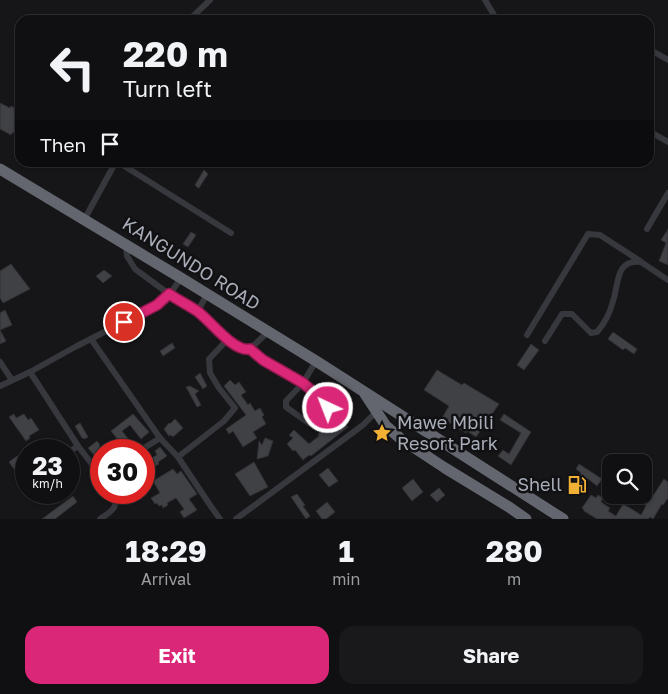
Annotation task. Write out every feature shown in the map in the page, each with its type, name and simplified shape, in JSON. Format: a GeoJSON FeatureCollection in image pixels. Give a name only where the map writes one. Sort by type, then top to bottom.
{"type":"FeatureCollection","features":[{"type":"Feature","properties":{"kind":"highway","name":"KANGUNDO ROAD"},"geometry":{"type":"LineString","coordinates":[[0,169],[316,361],[563,519]]}},
{"type":"Feature","properties":{"kind":"highway","name":"KANGUNDO ROAD"},"geometry":{"type":"LineString","coordinates":[[362,390],[386,426],[401,439],[526,519]]}},
{"type":"Feature","properties":{"kind":"highway"},"geometry":{"type":"LineString","coordinates":[[508,507],[510,494],[517,490]]}},
{"type":"Feature","properties":{"kind":"street"},"geometry":{"type":"LineString","coordinates":[[194,15],[210,0]]}},
{"type":"Feature","properties":{"kind":"street"},"geometry":{"type":"LineString","coordinates":[[485,0],[494,15]]}},
{"type":"Feature","properties":{"kind":"street"},"geometry":{"type":"LineString","coordinates":[[654,52],[668,60]]}},
{"type":"Feature","properties":{"kind":"street"},"geometry":{"type":"LineString","coordinates":[[654,134],[668,142]]}},
{"type":"Feature","properties":{"kind":"street"},"geometry":{"type":"LineString","coordinates":[[84,220],[113,167]]}},
{"type":"Feature","properties":{"kind":"street"},"geometry":{"type":"LineString","coordinates":[[124,167],[231,233]]}},
{"type":"Feature","properties":{"kind":"street"},"geometry":{"type":"LineString","coordinates":[[647,228],[668,193]]}},
{"type":"Feature","properties":{"kind":"street"},"geometry":{"type":"LineString","coordinates":[[527,335],[588,234],[600,235],[668,280]]}},
{"type":"Feature","properties":{"kind":"street"},"geometry":{"type":"LineString","coordinates":[[126,245],[127,256],[135,269],[169,294],[198,311],[236,346],[245,350],[250,349],[268,332]]}},
{"type":"Feature","properties":{"kind":"street"},"geometry":{"type":"LineString","coordinates":[[545,342],[562,314],[572,314],[591,334],[597,332],[609,314],[619,274],[624,266],[629,263],[641,262]]}},
{"type":"Feature","properties":{"kind":"street"},"geometry":{"type":"LineString","coordinates":[[0,386],[157,305],[169,294],[181,278]]}},
{"type":"Feature","properties":{"kind":"street"},"geometry":{"type":"LineString","coordinates":[[198,311],[207,294]]}},
{"type":"Feature","properties":{"kind":"street"},"geometry":{"type":"LineString","coordinates":[[178,457],[224,421],[234,408],[218,388],[210,373],[208,359],[228,338]]}},
{"type":"Feature","properties":{"kind":"street"},"geometry":{"type":"LineString","coordinates":[[91,339],[160,438],[178,457],[220,519]]}},
{"type":"Feature","properties":{"kind":"street"},"geometry":{"type":"LineString","coordinates":[[250,349],[263,360],[303,383],[327,406],[328,408],[314,424],[310,424],[286,407],[285,404],[303,383],[316,361]]}},
{"type":"Feature","properties":{"kind":"street"},"geometry":{"type":"LineString","coordinates":[[0,362],[12,380]]}},
{"type":"Feature","properties":{"kind":"street"},"geometry":{"type":"LineString","coordinates":[[30,372],[73,439]]}},
{"type":"Feature","properties":{"kind":"street"},"geometry":{"type":"LineString","coordinates":[[236,519],[363,426],[376,412]]}},
{"type":"Feature","properties":{"kind":"street"},"geometry":{"type":"LineString","coordinates":[[155,441],[160,438]]}},
{"type":"Feature","properties":{"kind":"street"},"geometry":{"type":"LineString","coordinates":[[80,449],[90,462]]}},
{"type":"Feature","properties":{"kind":"street"},"geometry":{"type":"LineString","coordinates":[[100,519],[112,511],[115,504]]}},
{"type":"Feature","properties":{"kind":"building"},"geometry":{"type":"Polygon","coordinates":[[[0,103],[15,108],[15,133],[13,132],[11,135],[0,129],[0,103]]]}},
{"type":"Feature","properties":{"kind":"building"},"geometry":{"type":"Polygon","coordinates":[[[204,170],[208,174],[198,188],[195,185],[204,170]]]}},
{"type":"Feature","properties":{"kind":"building"},"geometry":{"type":"Polygon","coordinates":[[[668,229],[668,265],[659,261],[666,243],[661,240],[668,229]]]}},
{"type":"Feature","properties":{"kind":"building"},"geometry":{"type":"Polygon","coordinates":[[[191,232],[196,235],[188,247],[183,244],[191,232]]]}},
{"type":"Feature","properties":{"kind":"building"},"geometry":{"type":"Polygon","coordinates":[[[11,264],[30,289],[3,303],[0,298],[0,271],[11,264]]]}},
{"type":"Feature","properties":{"kind":"building"},"geometry":{"type":"Polygon","coordinates":[[[104,270],[112,276],[103,283],[96,276],[104,270]]]}},
{"type":"Feature","properties":{"kind":"building"},"geometry":{"type":"Polygon","coordinates":[[[5,310],[12,325],[0,330],[0,313],[5,310]]]}},
{"type":"Feature","properties":{"kind":"building"},"geometry":{"type":"Polygon","coordinates":[[[0,330],[6,341],[0,344],[0,330]]]}},
{"type":"Feature","properties":{"kind":"building"},"geometry":{"type":"Polygon","coordinates":[[[613,332],[637,349],[634,354],[625,348],[623,350],[608,339],[613,332]]]}},
{"type":"Feature","properties":{"kind":"building"},"geometry":{"type":"Polygon","coordinates":[[[172,343],[175,348],[163,356],[160,351],[172,343]]]}},
{"type":"Feature","properties":{"kind":"building"},"geometry":{"type":"Polygon","coordinates":[[[531,344],[539,350],[524,370],[517,365],[531,344]]]}},
{"type":"Feature","properties":{"kind":"building"},"geometry":{"type":"Polygon","coordinates":[[[437,370],[462,385],[464,383],[499,404],[476,437],[442,418],[449,406],[424,390],[437,370]]]}},
{"type":"Feature","properties":{"kind":"building"},"geometry":{"type":"Polygon","coordinates":[[[200,373],[207,386],[203,389],[195,377],[200,373]]]}},
{"type":"Feature","properties":{"kind":"building"},"geometry":{"type":"Polygon","coordinates":[[[230,380],[235,385],[239,382],[246,392],[241,395],[248,405],[250,403],[255,411],[260,408],[266,424],[253,432],[257,438],[243,447],[233,431],[229,434],[226,429],[246,415],[224,386],[230,380]]]}},
{"type":"Feature","properties":{"kind":"building"},"geometry":{"type":"Polygon","coordinates":[[[190,386],[199,391],[195,394],[201,405],[197,407],[186,387],[190,386]]]}},
{"type":"Feature","properties":{"kind":"building"},"geometry":{"type":"Polygon","coordinates":[[[14,414],[16,418],[24,414],[28,420],[31,418],[39,430],[29,436],[29,439],[25,439],[9,417],[14,414]]]}},
{"type":"Feature","properties":{"kind":"building"},"geometry":{"type":"Polygon","coordinates":[[[133,414],[149,432],[141,439],[130,425],[122,431],[128,439],[117,439],[111,431],[133,414]]]}},
{"type":"Feature","properties":{"kind":"building"},"geometry":{"type":"Polygon","coordinates":[[[504,414],[531,432],[511,465],[498,456],[503,450],[509,454],[521,433],[500,420],[504,414]]]}},
{"type":"Feature","properties":{"kind":"building"},"geometry":{"type":"Polygon","coordinates":[[[341,417],[348,427],[311,456],[309,455],[303,460],[287,444],[293,438],[289,435],[294,430],[309,444],[319,436],[318,434],[341,417]]]}},
{"type":"Feature","properties":{"kind":"building"},"geometry":{"type":"Polygon","coordinates":[[[175,419],[183,428],[173,437],[169,436],[164,429],[175,419]]]}},
{"type":"Feature","properties":{"kind":"building"},"geometry":{"type":"Polygon","coordinates":[[[80,423],[88,437],[84,439],[75,426],[80,423]]]}},
{"type":"Feature","properties":{"kind":"building"},"geometry":{"type":"Polygon","coordinates":[[[265,438],[273,441],[268,456],[257,459],[259,441],[262,445],[265,438]]]}},
{"type":"Feature","properties":{"kind":"building"},"geometry":{"type":"Polygon","coordinates":[[[160,447],[167,456],[155,466],[155,456],[157,455],[155,451],[160,447]]]}},
{"type":"Feature","properties":{"kind":"building"},"geometry":{"type":"Polygon","coordinates":[[[15,458],[15,470],[9,462],[15,458]]]}},
{"type":"Feature","properties":{"kind":"building"},"geometry":{"type":"Polygon","coordinates":[[[254,462],[268,487],[250,496],[235,474],[254,462]]]}},
{"type":"Feature","properties":{"kind":"building"},"geometry":{"type":"Polygon","coordinates":[[[579,464],[602,479],[597,486],[587,478],[577,492],[571,487],[581,473],[576,469],[579,464]]]}},
{"type":"Feature","properties":{"kind":"building"},"geometry":{"type":"Polygon","coordinates":[[[328,468],[338,481],[329,487],[319,475],[328,468]]]}},
{"type":"Feature","properties":{"kind":"building"},"geometry":{"type":"Polygon","coordinates":[[[173,469],[177,474],[181,471],[197,494],[189,499],[197,510],[184,518],[180,512],[184,509],[176,498],[167,503],[168,505],[163,508],[162,505],[155,504],[155,496],[160,493],[155,484],[155,480],[173,469]]]}},
{"type":"Feature","properties":{"kind":"building"},"geometry":{"type":"Polygon","coordinates":[[[413,479],[423,492],[412,501],[402,488],[413,479]]]}},
{"type":"Feature","properties":{"kind":"building"},"geometry":{"type":"Polygon","coordinates":[[[664,479],[668,482],[668,498],[653,519],[650,517],[648,519],[597,519],[582,508],[591,495],[596,498],[598,495],[602,497],[602,504],[610,508],[608,511],[616,516],[623,504],[641,515],[646,506],[644,504],[652,504],[652,497],[664,479]]]}},
{"type":"Feature","properties":{"kind":"building"},"geometry":{"type":"Polygon","coordinates":[[[439,488],[445,495],[437,502],[430,495],[439,488]]]}},
{"type":"Feature","properties":{"kind":"building"},"geometry":{"type":"Polygon","coordinates":[[[297,494],[310,516],[306,519],[291,497],[297,494]]]}},
{"type":"Feature","properties":{"kind":"building"},"geometry":{"type":"Polygon","coordinates":[[[327,502],[335,512],[326,519],[322,519],[316,511],[327,502]]]}},
{"type":"Feature","properties":{"kind":"building"},"geometry":{"type":"Polygon","coordinates":[[[62,504],[74,504],[55,519],[42,519],[62,504]]]}},
{"type":"Feature","properties":{"kind":"place","name":"Mawe Mbili Resort Park"},"geometry":{"type":"Point","coordinates":[382,433]}},
{"type":"Feature","properties":{"kind":"place","name":"Shell"},"geometry":{"type":"Point","coordinates":[577,485]}},
{"type":"Feature","properties":{"kind":"route"},"geometry":{"type":"LineString","coordinates":[[124,322],[157,305],[168,297],[169,294],[198,311],[236,346],[245,350],[250,349],[263,360],[303,383],[326,403],[328,408]]}}]}
